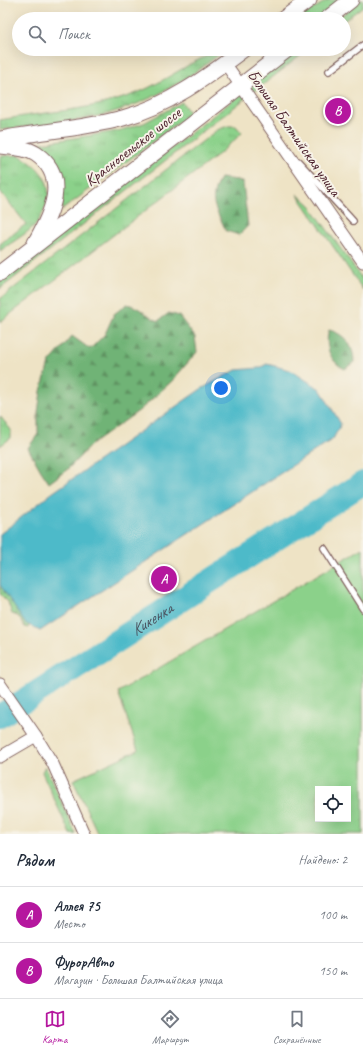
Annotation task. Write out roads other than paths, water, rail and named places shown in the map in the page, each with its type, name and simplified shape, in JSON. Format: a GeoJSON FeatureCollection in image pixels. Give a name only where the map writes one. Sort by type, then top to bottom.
{"type":"FeatureCollection","features":[{"type":"Feature","properties":{"kind":"main road"},"geometry":{"type":"LineString","coordinates":[[293,12],[309,0]]}},
{"type":"Feature","properties":{"kind":"main road"},"geometry":{"type":"LineString","coordinates":[[335,12],[351,0]]}},
{"type":"Feature","properties":{"kind":"main road","name":"Красносельское шоссе"},"geometry":{"type":"LineString","coordinates":[[0,138],[74,128],[124,118],[171,98],[234,56]]}},
{"type":"Feature","properties":{"kind":"main road","name":"Красносельское шоссе"},"geometry":{"type":"LineString","coordinates":[[0,273],[279,56]]}},
{"type":"Feature","properties":{"kind":"main road"},"geometry":{"type":"LineString","coordinates":[[0,146],[20,148],[36,153],[49,166],[56,182],[55,199],[50,216],[32,249]]}},
{"type":"Feature","properties":{"kind":"street","name":"Большая Балтийская улица"},"geometry":{"type":"LineString","coordinates":[[225,63],[363,262]]}},
{"type":"Feature","properties":{"kind":"street"},"geometry":{"type":"LineString","coordinates":[[2,687],[27,722],[52,764],[84,834]]}},
{"type":"Feature","properties":{"kind":"street"},"geometry":{"type":"LineString","coordinates":[[0,757],[36,736]]}},
{"type":"Feature","properties":{"kind":"lane"},"geometry":{"type":"LineString","coordinates":[[351,54],[363,45]]}},
{"type":"Feature","properties":{"kind":"lane"},"geometry":{"type":"LineString","coordinates":[[329,71],[349,56]]}},
{"type":"Feature","properties":{"kind":"lane"},"geometry":{"type":"LineString","coordinates":[[277,137],[353,221]]}},
{"type":"Feature","properties":{"kind":"lane"},"geometry":{"type":"LineString","coordinates":[[324,548],[363,609]]}},
{"type":"Feature","properties":{"kind":"water"},"geometry":{"type":"Polygon","coordinates":[[[267,364],[290,370],[320,389],[341,424],[333,439],[40,631],[25,623],[0,585],[0,534],[52,493],[201,389],[236,370],[259,368],[267,364]]]}},
{"type":"Feature","properties":{"kind":"waterway","name":"Кикенка"},"geometry":{"type":"LineString","coordinates":[[0,716],[363,483]]}},
{"type":"Feature","properties":{"kind":"waterway"},"geometry":{"type":"LineString","coordinates":[[29,698],[34,705]]}},
{"type":"Feature","properties":{"kind":"place","name":"ФурорАвто"},"geometry":{"type":"Point","coordinates":[338,111]}},
{"type":"Feature","properties":{"kind":"place","name":"Аллея 75"},"geometry":{"type":"Point","coordinates":[164,579]}}]}
